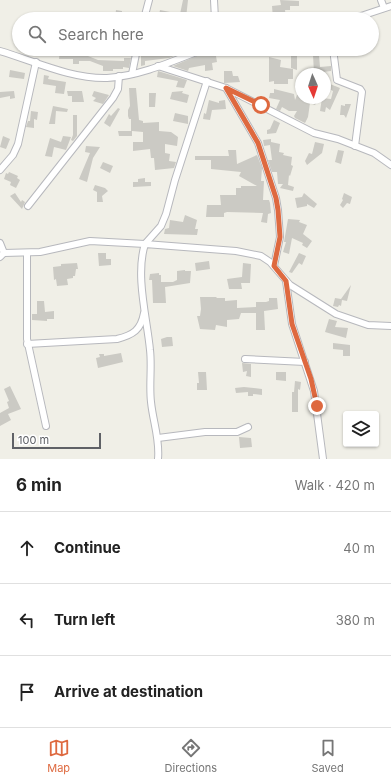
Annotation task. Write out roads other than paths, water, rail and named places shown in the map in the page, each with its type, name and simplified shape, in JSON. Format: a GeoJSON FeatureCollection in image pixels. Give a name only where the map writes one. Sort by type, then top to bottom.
{"type":"FeatureCollection","features":[{"type":"Feature","properties":{"kind":"street"},"geometry":{"type":"LineString","coordinates":[[146,12],[149,0]]}},
{"type":"Feature","properties":{"kind":"street"},"geometry":{"type":"LineString","coordinates":[[214,0],[215,12]]}},
{"type":"Feature","properties":{"kind":"street"},"geometry":{"type":"LineString","coordinates":[[373,12],[388,7],[381,0]]}},
{"type":"Feature","properties":{"kind":"street"},"geometry":{"type":"LineString","coordinates":[[0,51],[12,55]]}},
{"type":"Feature","properties":{"kind":"street"},"geometry":{"type":"LineString","coordinates":[[16,56],[76,75],[106,78],[132,74],[185,56]]}},
{"type":"Feature","properties":{"kind":"street"},"geometry":{"type":"LineString","coordinates":[[132,74],[136,56]]}},
{"type":"Feature","properties":{"kind":"street"},"geometry":{"type":"LineString","coordinates":[[334,56],[338,80],[360,88],[362,92],[355,146]]}},
{"type":"Feature","properties":{"kind":"street"},"geometry":{"type":"LineString","coordinates":[[0,170],[13,155],[18,144],[36,62]]}},
{"type":"Feature","properties":{"kind":"street"},"geometry":{"type":"LineString","coordinates":[[158,66],[226,88],[314,132],[374,153],[391,165]]}},
{"type":"Feature","properties":{"kind":"street"},"geometry":{"type":"LineString","coordinates":[[28,206],[113,98],[118,89],[119,76]]}},
{"type":"Feature","properties":{"kind":"street"},"geometry":{"type":"LineString","coordinates":[[158,459],[158,438],[151,402],[150,351],[144,308],[142,266],[145,244],[164,220],[189,134],[207,81]]}},
{"type":"Feature","properties":{"kind":"street"},"geometry":{"type":"LineString","coordinates":[[226,88],[258,143],[276,198],[280,237],[274,266]]}},
{"type":"Feature","properties":{"kind":"street"},"geometry":{"type":"LineString","coordinates":[[0,243],[2,256],[52,250],[90,241],[188,246],[251,253],[261,256],[274,266],[286,281],[310,299],[350,320],[368,325],[391,326]]}},
{"type":"Feature","properties":{"kind":"street"},"geometry":{"type":"LineString","coordinates":[[27,253],[27,344],[46,426]]}},
{"type":"Feature","properties":{"kind":"street"},"geometry":{"type":"LineString","coordinates":[[286,281],[292,324],[316,399],[323,459]]}},
{"type":"Feature","properties":{"kind":"street"},"geometry":{"type":"LineString","coordinates":[[27,344],[118,339],[130,335],[137,330],[142,323],[144,308]]}},
{"type":"Feature","properties":{"kind":"street"},"geometry":{"type":"LineString","coordinates":[[245,359],[305,362]]}},
{"type":"Feature","properties":{"kind":"street"},"geometry":{"type":"LineString","coordinates":[[158,438],[205,432],[237,432],[248,427]]}}]}
